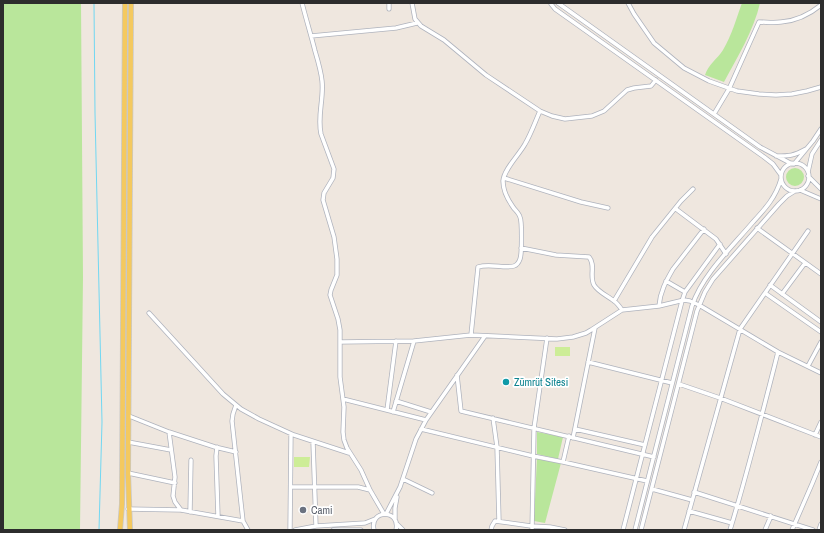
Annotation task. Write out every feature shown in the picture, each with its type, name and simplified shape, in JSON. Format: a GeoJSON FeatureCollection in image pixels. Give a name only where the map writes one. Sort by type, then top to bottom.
{"type":"FeatureCollection","features":[{"type":"Feature","properties":{"kind":"main road"},"geometry":{"type":"LineString","coordinates":[[120,530],[122,504],[125,3]]}},
{"type":"Feature","properties":{"kind":"main road"},"geometry":{"type":"LineString","coordinates":[[130,530],[128,509],[128,442],[131,3]]}},
{"type":"Feature","properties":{"kind":"street"},"geometry":{"type":"LineString","coordinates":[[302,3],[322,81],[322,100],[319,117],[321,134],[334,169],[333,178],[324,193],[323,200],[334,238],[337,258],[337,275],[330,295],[339,325],[340,377],[345,414],[343,436],[345,446],[361,470],[370,490],[385,514]]}},
{"type":"Feature","properties":{"kind":"street"},"geometry":{"type":"LineString","coordinates":[[389,3],[389,9]]}},
{"type":"Feature","properties":{"kind":"street"},"geometry":{"type":"LineString","coordinates":[[412,3],[414,16],[417,23],[423,28],[444,40],[486,75],[540,111],[552,116],[565,119],[592,116],[604,111],[627,90],[651,86],[656,80]]}},
{"type":"Feature","properties":{"kind":"street"},"geometry":{"type":"LineString","coordinates":[[552,3],[551,4],[555,9],[764,157],[773,164],[781,177],[783,184],[787,188],[795,191]]}},
{"type":"Feature","properties":{"kind":"street"},"geometry":{"type":"LineString","coordinates":[[558,3],[760,147],[775,156],[793,164],[802,166],[821,189]]}},
{"type":"Feature","properties":{"kind":"street"},"geometry":{"type":"LineString","coordinates":[[628,3],[654,43],[684,68],[709,81],[729,89],[752,94],[776,95],[799,93],[821,87]]}},
{"type":"Feature","properties":{"kind":"street"},"geometry":{"type":"LineString","coordinates":[[714,114],[729,89],[759,22],[781,22],[793,20],[811,12],[821,5]]}},
{"type":"Feature","properties":{"kind":"street"},"geometry":{"type":"LineString","coordinates":[[311,36],[396,28],[417,23]]}},
{"type":"Feature","properties":{"kind":"street"},"geometry":{"type":"LineString","coordinates":[[471,335],[478,266],[488,265],[510,267],[515,266],[520,260],[521,220],[507,196],[504,178],[506,172],[524,146],[540,111]]}},
{"type":"Feature","properties":{"kind":"street"},"geometry":{"type":"LineString","coordinates":[[635,530],[693,302],[702,284],[769,204],[777,192],[784,168],[793,164],[807,149],[821,129]]}},
{"type":"Feature","properties":{"kind":"street"},"geometry":{"type":"LineString","coordinates":[[641,530],[699,305],[705,292],[713,279],[779,204],[787,196],[800,190],[806,184],[812,154],[821,140]]}},
{"type":"Feature","properties":{"kind":"street"},"geometry":{"type":"LineString","coordinates":[[775,156],[794,155],[807,149]]}},
{"type":"Feature","properties":{"kind":"street"},"geometry":{"type":"LineString","coordinates":[[504,178],[581,202],[608,208]]}},
{"type":"Feature","properties":{"kind":"street"},"geometry":{"type":"LineString","coordinates":[[614,301],[652,237],[685,196],[693,189]]}},
{"type":"Feature","properties":{"kind":"street"},"geometry":{"type":"LineString","coordinates":[[800,190],[821,199]]}},
{"type":"Feature","properties":{"kind":"street"},"geometry":{"type":"LineString","coordinates":[[676,209],[716,239],[726,254]]}},
{"type":"Feature","properties":{"kind":"street"},"geometry":{"type":"LineString","coordinates":[[757,228],[821,274]]}},
{"type":"Feature","properties":{"kind":"street"},"geometry":{"type":"LineString","coordinates":[[659,306],[661,294],[673,269],[704,229]]}},
{"type":"Feature","properties":{"kind":"street"},"geometry":{"type":"LineString","coordinates":[[684,530],[740,328],[808,231]]}},
{"type":"Feature","properties":{"kind":"street"},"geometry":{"type":"LineString","coordinates":[[623,530],[685,292],[720,244]]}},
{"type":"Feature","properties":{"kind":"street"},"geometry":{"type":"LineString","coordinates":[[521,248],[556,255],[590,257],[592,260],[594,285],[614,301],[622,310]]}},
{"type":"Feature","properties":{"kind":"street"},"geometry":{"type":"LineString","coordinates":[[782,294],[805,263]]}},
{"type":"Feature","properties":{"kind":"street"},"geometry":{"type":"LineString","coordinates":[[666,281],[685,292]]}},
{"type":"Feature","properties":{"kind":"street"},"geometry":{"type":"LineString","coordinates":[[770,285],[821,322]]}},
{"type":"Feature","properties":{"kind":"street"},"geometry":{"type":"LineString","coordinates":[[765,293],[821,332]]}},
{"type":"Feature","properties":{"kind":"street"},"geometry":{"type":"LineString","coordinates":[[340,342],[414,341],[471,335],[547,338],[573,337],[586,333],[622,310],[659,306],[686,300],[699,305],[740,328],[778,352],[821,373]]}},
{"type":"Feature","properties":{"kind":"street"},"geometry":{"type":"LineString","coordinates":[[149,313],[223,394],[236,405],[253,416],[291,434],[350,453]]}},
{"type":"Feature","properties":{"kind":"street"},"geometry":{"type":"LineString","coordinates":[[563,462],[575,429],[595,328]]}},
{"type":"Feature","properties":{"kind":"street"},"geometry":{"type":"LineString","coordinates":[[385,514],[397,494],[416,439],[426,420],[485,336]]}},
{"type":"Feature","properties":{"kind":"street"},"geometry":{"type":"LineString","coordinates":[[532,528],[534,428],[547,338]]}},
{"type":"Feature","properties":{"kind":"street"},"geometry":{"type":"LineString","coordinates":[[387,410],[396,341]]}},
{"type":"Feature","properties":{"kind":"street"},"geometry":{"type":"LineString","coordinates":[[393,412],[414,341]]}},
{"type":"Feature","properties":{"kind":"street"},"geometry":{"type":"LineString","coordinates":[[808,366],[821,342]]}},
{"type":"Feature","properties":{"kind":"street"},"geometry":{"type":"LineString","coordinates":[[730,530],[738,506],[778,352]]}},
{"type":"Feature","properties":{"kind":"street"},"geometry":{"type":"LineString","coordinates":[[588,362],[672,383]]}},
{"type":"Feature","properties":{"kind":"street"},"geometry":{"type":"LineString","coordinates":[[457,375],[461,411],[654,457]]}},
{"type":"Feature","properties":{"kind":"street"},"geometry":{"type":"LineString","coordinates":[[679,384],[720,398],[821,437]]}},
{"type":"Feature","properties":{"kind":"street"},"geometry":{"type":"LineString","coordinates":[[343,398],[426,420]]}},
{"type":"Feature","properties":{"kind":"street"},"geometry":{"type":"LineString","coordinates":[[396,401],[431,412]]}},
{"type":"Feature","properties":{"kind":"street"},"geometry":{"type":"LineString","coordinates":[[236,405],[232,418],[243,521],[248,530]]}},
{"type":"Feature","properties":{"kind":"street"},"geometry":{"type":"LineString","coordinates":[[129,416],[169,432],[217,448],[236,452]]}},
{"type":"Feature","properties":{"kind":"street"},"geometry":{"type":"LineString","coordinates":[[493,418],[497,447],[499,521]]}},
{"type":"Feature","properties":{"kind":"street"},"geometry":{"type":"LineString","coordinates":[[815,435],[821,422]]}},
{"type":"Feature","properties":{"kind":"street"},"geometry":{"type":"LineString","coordinates":[[421,429],[533,456],[648,481]]}},
{"type":"Feature","properties":{"kind":"street"},"geometry":{"type":"LineString","coordinates":[[575,429],[645,446]]}},
{"type":"Feature","properties":{"kind":"street"},"geometry":{"type":"LineString","coordinates":[[169,432],[175,483],[173,493],[176,505],[181,510]]}},
{"type":"Feature","properties":{"kind":"street"},"geometry":{"type":"LineString","coordinates":[[290,530],[291,434]]}},
{"type":"Feature","properties":{"kind":"street"},"geometry":{"type":"LineString","coordinates":[[128,442],[171,450]]}},
{"type":"Feature","properties":{"kind":"street"},"geometry":{"type":"LineString","coordinates":[[314,442],[316,526]]}},
{"type":"Feature","properties":{"kind":"street"},"geometry":{"type":"LineString","coordinates":[[217,448],[218,516]]}},
{"type":"Feature","properties":{"kind":"street"},"geometry":{"type":"LineString","coordinates":[[190,512],[191,460]]}},
{"type":"Feature","properties":{"kind":"street"},"geometry":{"type":"LineString","coordinates":[[792,530],[821,462]]}},
{"type":"Feature","properties":{"kind":"street"},"geometry":{"type":"LineString","coordinates":[[128,473],[175,483]]}},
{"type":"Feature","properties":{"kind":"street"},"geometry":{"type":"LineString","coordinates":[[403,479],[432,493]]}},
{"type":"Feature","properties":{"kind":"street"},"geometry":{"type":"LineString","coordinates":[[291,487],[358,487],[370,490]]}},
{"type":"Feature","properties":{"kind":"street"},"geometry":{"type":"LineString","coordinates":[[652,489],[692,500]]}},
{"type":"Feature","properties":{"kind":"street"},"geometry":{"type":"LineString","coordinates":[[694,492],[813,530]]}},
{"type":"Feature","properties":{"kind":"street"},"geometry":{"type":"LineString","coordinates":[[397,494],[395,519],[397,524],[403,530]]}},
{"type":"Feature","properties":{"kind":"street"},"geometry":{"type":"LineString","coordinates":[[128,509],[181,510],[243,521]]}},
{"type":"Feature","properties":{"kind":"street"},"geometry":{"type":"LineString","coordinates":[[689,511],[732,523]]}},
{"type":"Feature","properties":{"kind":"street"},"geometry":{"type":"LineString","coordinates":[[295,530],[316,526],[365,523],[385,514],[395,519]]}},
{"type":"Feature","properties":{"kind":"street"},"geometry":{"type":"LineString","coordinates":[[765,530],[771,516]]}},
{"type":"Feature","properties":{"kind":"street"},"geometry":{"type":"LineString","coordinates":[[374,530],[373,524],[375,519]]}},
{"type":"Feature","properties":{"kind":"street"},"geometry":{"type":"LineString","coordinates":[[491,530],[495,521],[532,528],[550,527],[565,530]]}},
{"type":"Feature","properties":{"kind":"street"},"geometry":{"type":"LineString","coordinates":[[396,530],[397,524]]}},
{"type":"Feature","properties":{"kind":"street"},"geometry":{"type":"LineString","coordinates":[[819,530],[821,524]]}},
{"type":"Feature","properties":{"kind":"street"},"geometry":{"type":"LineString","coordinates":[[333,530],[361,530]]}},
{"type":"Feature","properties":{"kind":"green space"},"geometry":{"type":"Polygon","coordinates":[[[3,3],[81,3],[83,277],[80,530],[3,530],[3,3]]]}},
{"type":"Feature","properties":{"kind":"green space"},"geometry":{"type":"Polygon","coordinates":[[[742,3],[760,3],[754,23],[740,54],[724,82],[705,75],[708,68],[721,53],[726,44],[742,3]]]}},
{"type":"Feature","properties":{"kind":"green space"},"geometry":{"type":"Polygon","coordinates":[[[791,168],[799,168],[804,173],[802,184],[799,186],[791,186],[786,181],[786,173],[791,168]]]}},
{"type":"Feature","properties":{"kind":"green space"},"geometry":{"type":"Polygon","coordinates":[[[555,347],[570,347],[570,356],[555,356],[555,347]]]}},
{"type":"Feature","properties":{"kind":"green space"},"geometry":{"type":"Polygon","coordinates":[[[537,432],[563,437],[558,459],[537,454],[537,432]]]}},
{"type":"Feature","properties":{"kind":"green space"},"geometry":{"type":"Polygon","coordinates":[[[294,457],[310,457],[309,467],[294,467],[294,457]]]}},
{"type":"Feature","properties":{"kind":"green space"},"geometry":{"type":"Polygon","coordinates":[[[537,458],[561,463],[545,523],[534,521],[537,458]]]}},
{"type":"Feature","properties":{"kind":"waterway"},"geometry":{"type":"LineString","coordinates":[[94,3],[102,422],[99,530]]}},
{"type":"Feature","properties":{"kind":"place","name":"Zümrüt Sitesi"},"geometry":{"type":"Point","coordinates":[506,382]}},
{"type":"Feature","properties":{"kind":"place","name":"Cami"},"geometry":{"type":"Point","coordinates":[303,510]}}]}
